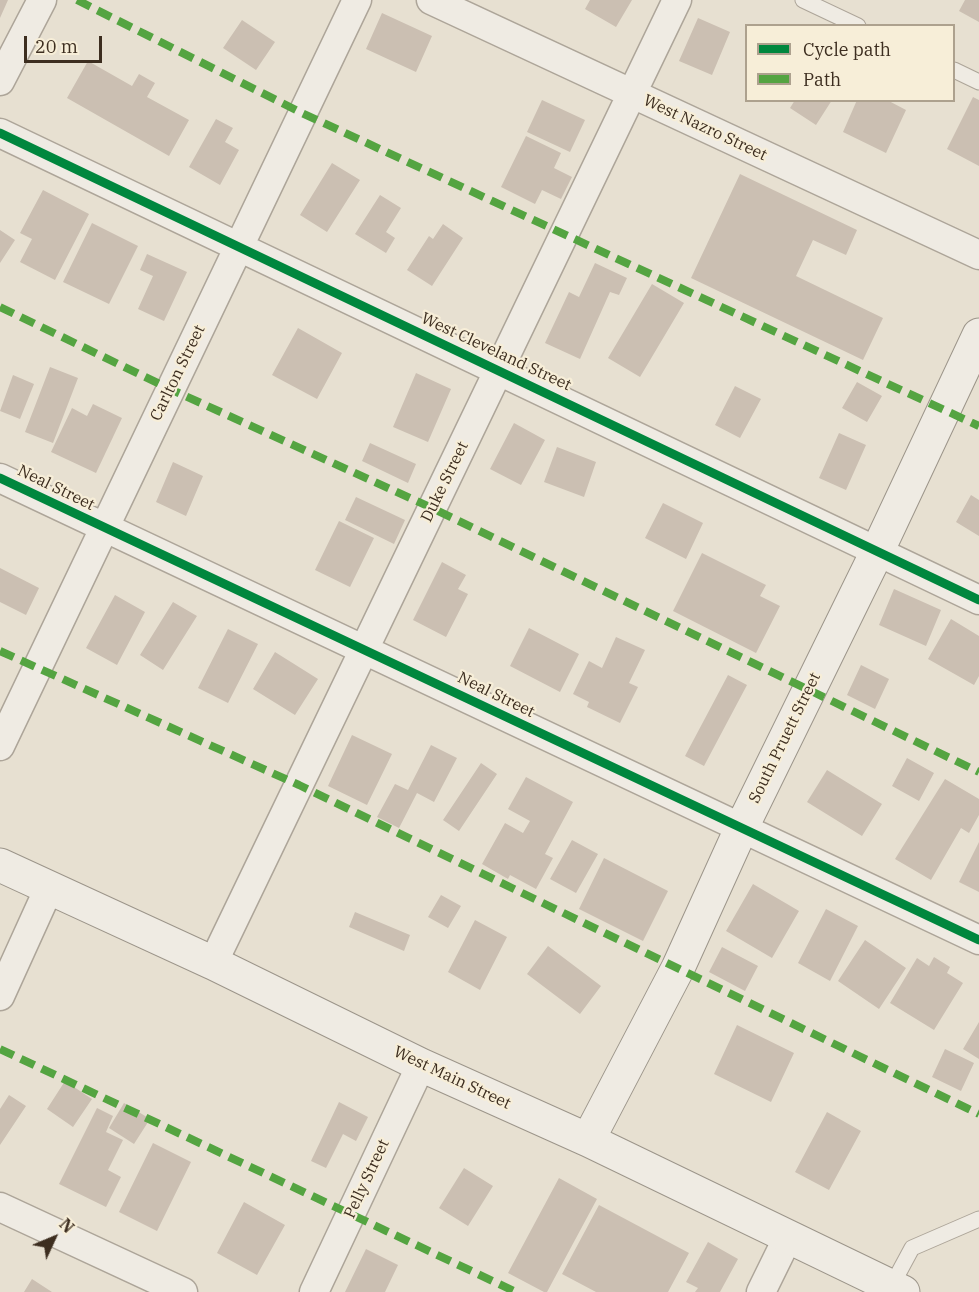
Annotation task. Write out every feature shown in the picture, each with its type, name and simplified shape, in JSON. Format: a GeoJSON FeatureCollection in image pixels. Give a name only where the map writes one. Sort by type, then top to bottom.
{"type":"FeatureCollection","features":[{"type":"Feature","properties":{"kind":"main road","name":"South Pruett Street"},"geometry":{"type":"LineString","coordinates":[[588,1140],[678,968],[741,829],[877,552],[979,335]]}},
{"type":"Feature","properties":{"kind":"main road","name":"West Main Street"},"geometry":{"type":"LineString","coordinates":[[0,865],[213,963],[421,1065],[588,1140],[897,1289]]}},
{"type":"Feature","properties":{"kind":"street"},"geometry":{"type":"LineString","coordinates":[[0,81],[42,0]]}},
{"type":"Feature","properties":{"kind":"street","name":"Carlton Street"},"geometry":{"type":"LineString","coordinates":[[0,746],[357,0]]}},
{"type":"Feature","properties":{"kind":"street","name":"West Nazro Street"},"geometry":{"type":"LineString","coordinates":[[431,0],[979,255]]}},
{"type":"Feature","properties":{"kind":"street","name":"Duke Street"},"geometry":{"type":"LineString","coordinates":[[213,963],[677,0]]}},
{"type":"Feature","properties":{"kind":"street","name":"West Cleveland Street"},"geometry":{"type":"LineString","coordinates":[[0,133],[979,600]]}},
{"type":"Feature","properties":{"kind":"street","name":"Neal Street"},"geometry":{"type":"LineString","coordinates":[[0,478],[365,648],[741,829],[979,940]]}},
{"type":"Feature","properties":{"kind":"street"},"geometry":{"type":"LineString","coordinates":[[0,996],[50,888]]}},
{"type":"Feature","properties":{"kind":"street","name":"Pelly Street"},"geometry":{"type":"LineString","coordinates":[[314,1292],[421,1065]]}},
{"type":"Feature","properties":{"kind":"street"},"geometry":{"type":"LineString","coordinates":[[0,1207],[183,1292]]}},
{"type":"Feature","properties":{"kind":"street"},"geometry":{"type":"LineString","coordinates":[[761,1292],[788,1237]]}},
{"type":"Feature","properties":{"kind":"lane"},"geometry":{"type":"LineString","coordinates":[[803,0],[854,24]]}},
{"type":"Feature","properties":{"kind":"lane"},"geometry":{"type":"LineString","coordinates":[[955,70],[979,82]]}},
{"type":"Feature","properties":{"kind":"lane"},"geometry":{"type":"LineString","coordinates":[[897,1289],[912,1248],[979,1219]]}},
{"type":"Feature","properties":{"kind":"building"},"geometry":{"type":"Polygon","coordinates":[[[0,0],[8,0],[0,18],[0,0]]]}},
{"type":"Feature","properties":{"kind":"building"},"geometry":{"type":"Polygon","coordinates":[[[590,0],[632,0],[616,27],[585,9],[590,0]]]}},
{"type":"Feature","properties":{"kind":"building"},"geometry":{"type":"Polygon","coordinates":[[[965,0],[979,0],[979,22],[959,11],[965,0]]]}},
{"type":"Feature","properties":{"kind":"building"},"geometry":{"type":"Polygon","coordinates":[[[382,13],[432,36],[416,72],[366,49],[382,13]]]}},
{"type":"Feature","properties":{"kind":"building"},"geometry":{"type":"Polygon","coordinates":[[[698,18],[730,32],[712,75],[679,61],[698,18]]]}},
{"type":"Feature","properties":{"kind":"building"},"geometry":{"type":"Polygon","coordinates":[[[242,20],[275,42],[256,70],[223,48],[242,20]]]}},
{"type":"Feature","properties":{"kind":"building"},"geometry":{"type":"Polygon","coordinates":[[[88,61],[132,86],[139,74],[155,83],[147,97],[189,120],[169,156],[67,98],[88,61]]]}},
{"type":"Feature","properties":{"kind":"building"},"geometry":{"type":"Polygon","coordinates":[[[973,97],[979,100],[979,166],[947,149],[973,97]]]}},
{"type":"Feature","properties":{"kind":"building"},"geometry":{"type":"Polygon","coordinates":[[[542,100],[585,120],[570,152],[527,132],[542,100]]]}},
{"type":"Feature","properties":{"kind":"building"},"geometry":{"type":"Polygon","coordinates":[[[794,102],[831,102],[816,125],[790,108],[794,102]]]}},
{"type":"Feature","properties":{"kind":"building"},"geometry":{"type":"Polygon","coordinates":[[[856,102],[891,102],[906,110],[886,153],[843,132],[856,102]]]}},
{"type":"Feature","properties":{"kind":"building"},"geometry":{"type":"Polygon","coordinates":[[[216,119],[233,128],[225,142],[239,150],[220,185],[189,167],[216,119]]]}},
{"type":"Feature","properties":{"kind":"building"},"geometry":{"type":"Polygon","coordinates":[[[526,136],[561,153],[554,168],[572,177],[561,199],[542,190],[535,204],[501,187],[526,136]]]}},
{"type":"Feature","properties":{"kind":"building"},"geometry":{"type":"Polygon","coordinates":[[[332,163],[360,180],[327,232],[300,215],[332,163]]]}},
{"type":"Feature","properties":{"kind":"building"},"geometry":{"type":"Polygon","coordinates":[[[740,174],[857,230],[846,255],[813,240],[796,276],[883,318],[863,360],[691,278],[740,174]]]}},
{"type":"Feature","properties":{"kind":"building"},"geometry":{"type":"Polygon","coordinates":[[[43,190],[89,214],[55,280],[20,262],[32,239],[20,233],[43,190]]]}},
{"type":"Feature","properties":{"kind":"building"},"geometry":{"type":"Polygon","coordinates":[[[380,195],[401,208],[386,232],[395,238],[386,253],[355,234],[380,195]]]}},
{"type":"Feature","properties":{"kind":"building"},"geometry":{"type":"Polygon","coordinates":[[[92,223],[138,246],[109,304],[63,282],[92,223]]]}},
{"type":"Feature","properties":{"kind":"building"},"geometry":{"type":"Polygon","coordinates":[[[443,224],[463,238],[432,286],[407,270],[429,236],[433,239],[443,224]]]}},
{"type":"Feature","properties":{"kind":"building"},"geometry":{"type":"Polygon","coordinates":[[[0,230],[15,240],[0,263],[0,230]]]}},
{"type":"Feature","properties":{"kind":"building"},"geometry":{"type":"Polygon","coordinates":[[[147,254],[187,272],[164,321],[138,309],[153,276],[140,270],[147,254]]]}},
{"type":"Feature","properties":{"kind":"building"},"geometry":{"type":"Polygon","coordinates":[[[595,263],[627,278],[619,295],[610,292],[580,359],[545,343],[569,292],[579,297],[595,263]]]}},
{"type":"Feature","properties":{"kind":"building"},"geometry":{"type":"Polygon","coordinates":[[[652,284],[684,303],[640,377],[608,358],[652,284]]]}},
{"type":"Feature","properties":{"kind":"building"},"geometry":{"type":"Polygon","coordinates":[[[298,328],[342,353],[317,399],[272,375],[298,328]]]}},
{"type":"Feature","properties":{"kind":"building"},"geometry":{"type":"Polygon","coordinates":[[[50,367],[78,378],[53,443],[25,432],[50,367]]]}},
{"type":"Feature","properties":{"kind":"building"},"geometry":{"type":"Polygon","coordinates":[[[416,373],[451,389],[428,442],[393,427],[416,373]]]}},
{"type":"Feature","properties":{"kind":"building"},"geometry":{"type":"Polygon","coordinates":[[[13,375],[34,384],[20,419],[0,411],[13,375]]]}},
{"type":"Feature","properties":{"kind":"building"},"geometry":{"type":"Polygon","coordinates":[[[857,382],[882,396],[867,422],[842,408],[857,382]]]}},
{"type":"Feature","properties":{"kind":"building"},"geometry":{"type":"Polygon","coordinates":[[[735,386],[761,399],[740,438],[715,425],[735,386]]]}},
{"type":"Feature","properties":{"kind":"building"},"geometry":{"type":"Polygon","coordinates":[[[93,404],[122,418],[96,473],[51,452],[72,408],[87,416],[93,404]]]}},
{"type":"Feature","properties":{"kind":"building"},"geometry":{"type":"Polygon","coordinates":[[[514,423],[545,440],[521,485],[490,469],[514,423]]]}},
{"type":"Feature","properties":{"kind":"building"},"geometry":{"type":"Polygon","coordinates":[[[839,433],[866,445],[846,490],[819,478],[839,433]]]}},
{"type":"Feature","properties":{"kind":"building"},"geometry":{"type":"Polygon","coordinates":[[[370,443],[416,464],[408,483],[362,461],[370,443]]]}},
{"type":"Feature","properties":{"kind":"building"},"geometry":{"type":"Polygon","coordinates":[[[557,447],[596,462],[584,497],[544,482],[557,447]]]}},
{"type":"Feature","properties":{"kind":"building"},"geometry":{"type":"Polygon","coordinates":[[[173,462],[203,476],[186,516],[156,502],[173,462]]]}},
{"type":"Feature","properties":{"kind":"building"},"geometry":{"type":"Polygon","coordinates":[[[971,495],[979,500],[979,536],[956,522],[971,495]]]}},
{"type":"Feature","properties":{"kind":"building"},"geometry":{"type":"Polygon","coordinates":[[[356,497],[405,520],[394,544],[345,520],[356,497]]]}},
{"type":"Feature","properties":{"kind":"building"},"geometry":{"type":"Polygon","coordinates":[[[663,503],[703,523],[686,559],[645,538],[663,503]]]}},
{"type":"Feature","properties":{"kind":"building"},"geometry":{"type":"Polygon","coordinates":[[[339,521],[374,538],[350,587],[315,570],[339,521]]]}},
{"type":"Feature","properties":{"kind":"building"},"geometry":{"type":"Polygon","coordinates":[[[702,553],[766,585],[760,596],[780,606],[756,653],[673,611],[702,553]]]}},
{"type":"Feature","properties":{"kind":"building"},"geometry":{"type":"Polygon","coordinates":[[[442,562],[466,575],[458,589],[468,594],[446,637],[413,620],[442,562]]]}},
{"type":"Feature","properties":{"kind":"building"},"geometry":{"type":"Polygon","coordinates":[[[0,568],[39,588],[26,615],[0,602],[0,568]]]}},
{"type":"Feature","properties":{"kind":"building"},"geometry":{"type":"Polygon","coordinates":[[[894,589],[941,610],[926,646],[879,625],[894,589]]]}},
{"type":"Feature","properties":{"kind":"building"},"geometry":{"type":"Polygon","coordinates":[[[115,595],[145,612],[117,665],[86,648],[115,595]]]}},
{"type":"Feature","properties":{"kind":"building"},"geometry":{"type":"Polygon","coordinates":[[[173,602],[197,616],[163,670],[140,655],[173,602]]]}},
{"type":"Feature","properties":{"kind":"building"},"geometry":{"type":"Polygon","coordinates":[[[951,619],[979,636],[979,676],[974,685],[928,659],[951,619]]]}},
{"type":"Feature","properties":{"kind":"building"},"geometry":{"type":"Polygon","coordinates":[[[529,628],[579,654],[560,692],[510,666],[529,628]]]}},
{"type":"Feature","properties":{"kind":"building"},"geometry":{"type":"Polygon","coordinates":[[[228,629],[258,644],[228,703],[198,688],[228,629]]]}},
{"type":"Feature","properties":{"kind":"building"},"geometry":{"type":"Polygon","coordinates":[[[616,637],[645,650],[629,683],[638,687],[620,723],[587,707],[589,702],[573,694],[589,661],[602,668],[616,637]]]}},
{"type":"Feature","properties":{"kind":"building"},"geometry":{"type":"Polygon","coordinates":[[[275,652],[318,679],[295,715],[253,689],[275,652]]]}},
{"type":"Feature","properties":{"kind":"building"},"geometry":{"type":"Polygon","coordinates":[[[861,665],[889,679],[875,709],[847,695],[861,665]]]}},
{"type":"Feature","properties":{"kind":"building"},"geometry":{"type":"Polygon","coordinates":[[[728,675],[747,685],[704,766],[685,756],[728,675]]]}},
{"type":"Feature","properties":{"kind":"building"},"geometry":{"type":"Polygon","coordinates":[[[352,735],[392,754],[367,805],[328,786],[352,735]]]}},
{"type":"Feature","properties":{"kind":"building"},"geometry":{"type":"Polygon","coordinates":[[[431,745],[457,758],[434,802],[417,793],[399,828],[377,817],[395,784],[408,790],[431,745]]]}},
{"type":"Feature","properties":{"kind":"building"},"geometry":{"type":"Polygon","coordinates":[[[907,758],[934,773],[919,801],[892,786],[907,758]]]}},
{"type":"Feature","properties":{"kind":"building"},"geometry":{"type":"Polygon","coordinates":[[[481,763],[497,774],[459,831],[443,820],[481,763]]]}},
{"type":"Feature","properties":{"kind":"building"},"geometry":{"type":"Polygon","coordinates":[[[827,770],[882,804],[862,836],[807,802],[827,770]]]}},
{"type":"Feature","properties":{"kind":"building"},"geometry":{"type":"Polygon","coordinates":[[[526,777],[573,802],[545,854],[553,858],[536,889],[510,875],[508,879],[482,864],[505,823],[523,833],[530,821],[508,809],[526,777]]]}},
{"type":"Feature","properties":{"kind":"building"},"geometry":{"type":"Polygon","coordinates":[[[945,779],[979,799],[979,815],[969,833],[961,828],[931,880],[895,859],[945,779]]]}},
{"type":"Feature","properties":{"kind":"building"},"geometry":{"type":"Polygon","coordinates":[[[572,840],[598,854],[576,893],[550,879],[572,840]]]}},
{"type":"Feature","properties":{"kind":"building"},"geometry":{"type":"Polygon","coordinates":[[[979,842],[979,892],[959,882],[979,842]]]}},
{"type":"Feature","properties":{"kind":"building"},"geometry":{"type":"Polygon","coordinates":[[[604,858],[668,891],[643,941],[579,909],[604,858]]]}},
{"type":"Feature","properties":{"kind":"building"},"geometry":{"type":"Polygon","coordinates":[[[753,884],[799,911],[772,958],[726,931],[753,884]]]}},
{"type":"Feature","properties":{"kind":"building"},"geometry":{"type":"Polygon","coordinates":[[[441,895],[461,906],[448,928],[428,917],[441,895]]]}},
{"type":"Feature","properties":{"kind":"building"},"geometry":{"type":"Polygon","coordinates":[[[826,909],[858,926],[830,981],[798,963],[826,909]]]}},
{"type":"Feature","properties":{"kind":"building"},"geometry":{"type":"Polygon","coordinates":[[[355,912],[410,935],[404,951],[349,927],[355,912]]]}},
{"type":"Feature","properties":{"kind":"building"},"geometry":{"type":"Polygon","coordinates":[[[475,920],[507,937],[480,990],[448,972],[475,920]]]}},
{"type":"Feature","properties":{"kind":"building"},"geometry":{"type":"Polygon","coordinates":[[[865,940],[906,968],[879,1009],[838,981],[865,940]]]}},
{"type":"Feature","properties":{"kind":"building"},"geometry":{"type":"Polygon","coordinates":[[[548,946],[601,986],[580,1014],[527,974],[548,946]]]}},
{"type":"Feature","properties":{"kind":"building"},"geometry":{"type":"Polygon","coordinates":[[[722,947],[758,966],[745,991],[709,972],[722,947]]]}},
{"type":"Feature","properties":{"kind":"building"},"geometry":{"type":"Polygon","coordinates":[[[934,957],[950,967],[947,973],[963,983],[934,1030],[890,1003],[917,958],[929,966],[934,957]]]}},
{"type":"Feature","properties":{"kind":"building"},"geometry":{"type":"Polygon","coordinates":[[[979,1022],[979,1059],[963,1049],[979,1022]]]}},
{"type":"Feature","properties":{"kind":"building"},"geometry":{"type":"Polygon","coordinates":[[[737,1025],[794,1053],[771,1102],[714,1074],[737,1025]]]}},
{"type":"Feature","properties":{"kind":"building"},"geometry":{"type":"Polygon","coordinates":[[[945,1049],[974,1063],[961,1091],[932,1077],[945,1049]]]}},
{"type":"Feature","properties":{"kind":"building"},"geometry":{"type":"Polygon","coordinates":[[[65,1081],[92,1099],[73,1127],[47,1109],[65,1081]]]}},
{"type":"Feature","properties":{"kind":"building"},"geometry":{"type":"Polygon","coordinates":[[[9,1095],[26,1106],[0,1145],[0,1109],[9,1095]]]}},
{"type":"Feature","properties":{"kind":"building"},"geometry":{"type":"Polygon","coordinates":[[[339,1102],[368,1117],[356,1141],[343,1134],[326,1168],[311,1161],[339,1102]]]}},
{"type":"Feature","properties":{"kind":"building"},"geometry":{"type":"Polygon","coordinates":[[[124,1103],[150,1119],[134,1144],[109,1128],[124,1103]]]}},
{"type":"Feature","properties":{"kind":"building"},"geometry":{"type":"Polygon","coordinates":[[[97,1108],[113,1116],[106,1132],[123,1140],[108,1170],[121,1177],[106,1207],[59,1184],[97,1108]]]}},
{"type":"Feature","properties":{"kind":"building"},"geometry":{"type":"Polygon","coordinates":[[[827,1112],[861,1131],[829,1190],[795,1172],[827,1112]]]}},
{"type":"Feature","properties":{"kind":"building"},"geometry":{"type":"Polygon","coordinates":[[[153,1143],[191,1162],[157,1231],[119,1212],[153,1143]]]}},
{"type":"Feature","properties":{"kind":"building"},"geometry":{"type":"Polygon","coordinates":[[[464,1168],[493,1186],[468,1226],[439,1208],[464,1168]]]}},
{"type":"Feature","properties":{"kind":"building"},"geometry":{"type":"Polygon","coordinates":[[[559,1178],[597,1199],[547,1292],[544,1292],[508,1273],[559,1178]]]}},
{"type":"Feature","properties":{"kind":"building"},"geometry":{"type":"Polygon","coordinates":[[[244,1202],[285,1225],[257,1275],[217,1253],[244,1202]]]}},
{"type":"Feature","properties":{"kind":"building"},"geometry":{"type":"Polygon","coordinates":[[[599,1205],[689,1253],[668,1292],[596,1292],[562,1274],[599,1205]]]}},
{"type":"Feature","properties":{"kind":"building"},"geometry":{"type":"Polygon","coordinates":[[[708,1242],[738,1259],[720,1292],[695,1292],[698,1288],[686,1282],[708,1242]]]}},
{"type":"Feature","properties":{"kind":"building"},"geometry":{"type":"Polygon","coordinates":[[[366,1249],[398,1265],[385,1292],[345,1292],[366,1249]]]}},
{"type":"Feature","properties":{"kind":"building"},"geometry":{"type":"Polygon","coordinates":[[[32,1279],[52,1292],[24,1292],[32,1279]]]}},
{"type":"Feature","properties":{"kind":"marked path"},"geometry":{"type":"LineString","coordinates":[[77,0],[302,113],[979,426]]}},
{"type":"Feature","properties":{"kind":"marked path"},"geometry":{"type":"LineString","coordinates":[[0,307],[170,389],[432,508],[979,772]]}},
{"type":"Feature","properties":{"kind":"marked path"},"geometry":{"type":"LineString","coordinates":[[0,651],[299,785],[979,1114]]}},
{"type":"Feature","properties":{"kind":"marked path"},"geometry":{"type":"LineString","coordinates":[[0,1049],[516,1292]]}},
{"type":"Feature","properties":{"kind":"cycle path"},"geometry":{"type":"LineString","coordinates":[[0,133],[979,600]]}},
{"type":"Feature","properties":{"kind":"cycle path"},"geometry":{"type":"LineString","coordinates":[[0,478],[979,940]]}}]}
